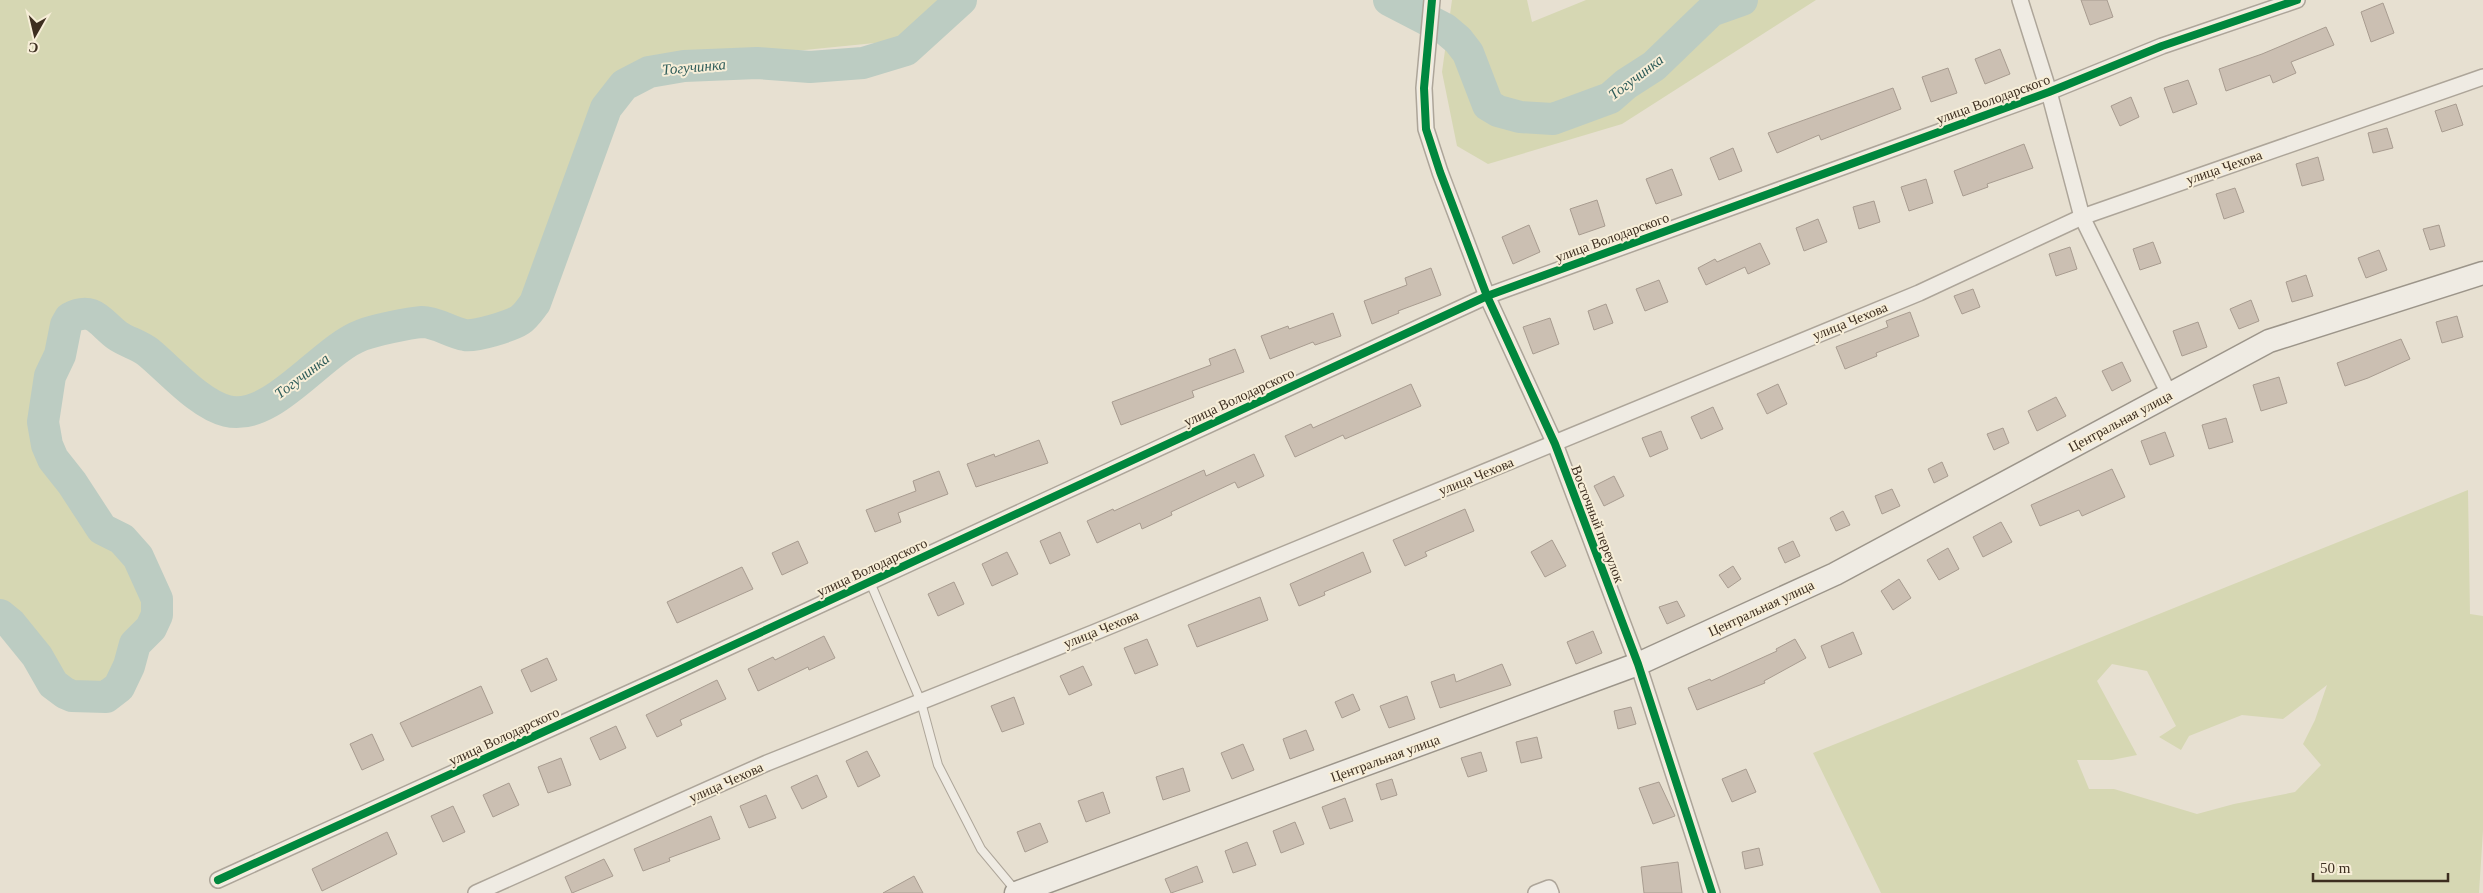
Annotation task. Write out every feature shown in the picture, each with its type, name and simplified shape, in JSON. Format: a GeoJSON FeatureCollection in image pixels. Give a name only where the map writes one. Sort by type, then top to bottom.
{"type":"FeatureCollection","features":[{"type":"Feature","properties":{"kind":"main road","name":"Центральная улица"},"geometry":{"type":"LineString","coordinates":[[1017,893],[1638,664],[1835,574],[2268,341],[2483,273]]}},
{"type":"Feature","properties":{"kind":"street"},"geometry":{"type":"LineString","coordinates":[[2020,0],[2048,92],[2082,217],[2169,394]]}},
{"type":"Feature","properties":{"kind":"street","name":"улица Володарского"},"geometry":{"type":"LineString","coordinates":[[218,880],[870,582],[1487,296],[2048,92],[2162,46],[2297,0]]}},
{"type":"Feature","properties":{"kind":"street","name":"Восточный переулок"},"geometry":{"type":"LineString","coordinates":[[1432,3],[1424,88],[1426,129],[1440,172],[1487,296],[1554,444],[1638,664],[1712,893]]}},
{"type":"Feature","properties":{"kind":"street","name":"улица Чехова"},"geometry":{"type":"LineString","coordinates":[[476,893],[767,763],[1554,444],[1919,293],[2082,217],[2483,77]]}},
{"type":"Feature","properties":{"kind":"lane"},"geometry":{"type":"LineString","coordinates":[[870,582],[921,702],[942,773],[981,849],[1017,893]]}},
{"type":"Feature","properties":{"kind":"green space"},"geometry":{"type":"Polygon","coordinates":[[[0,0],[944,0],[895,41],[622,68],[624,85],[606,108],[535,303],[522,318],[509,325],[484,333],[465,335],[428,322],[422,322],[368,333],[346,343],[279,396],[262,406],[244,412],[227,411],[206,402],[185,386],[148,352],[118,336],[97,318],[85,314],[70,318],[66,325],[60,355],[50,376],[43,422],[47,445],[53,459],[72,483],[102,529],[122,539],[138,557],[157,599],[157,615],[151,628],[135,644],[129,666],[119,687],[106,697],[72,696],[53,684],[37,656],[11,624],[0,615],[0,0]]]}},
{"type":"Feature","properties":{"kind":"green space"},"geometry":{"type":"Polygon","coordinates":[[[1452,0],[1527,0],[1532,22],[1586,0],[1816,0],[1622,124],[1488,164],[1457,146],[1442,72],[1452,0]]]}},
{"type":"Feature","properties":{"kind":"green space"},"geometry":{"type":"Polygon","coordinates":[[[2468,490],[2470,614],[2483,616],[2483,830],[2479,893],[1881,893],[1813,753],[2468,490]],[[2112,664],[2097,681],[2137,755],[2112,760],[2077,760],[2089,789],[2114,789],[2197,814],[2234,804],[2295,792],[2321,765],[2303,744],[2315,720],[2327,685],[2283,719],[2242,715],[2189,736],[2181,750],[2159,737],[2176,726],[2147,671],[2112,664]]]}},
{"type":"Feature","properties":{"kind":"building"},"geometry":{"type":"Polygon","coordinates":[[[2081,0],[2107,0],[2113,17],[2090,25],[2081,0]]]}},
{"type":"Feature","properties":{"kind":"building"},"geometry":{"type":"Polygon","coordinates":[[[2383,3],[2394,33],[2371,42],[2361,12],[2383,3]]]}},
{"type":"Feature","properties":{"kind":"building"},"geometry":{"type":"Polygon","coordinates":[[[2326,27],[2334,45],[2291,62],[2296,73],[2273,83],[2270,75],[2226,91],[2219,69],[2262,54],[2326,27]]]}},
{"type":"Feature","properties":{"kind":"building"},"geometry":{"type":"Polygon","coordinates":[[[2000,49],[2010,74],[1985,84],[1975,59],[2000,49]]]}},
{"type":"Feature","properties":{"kind":"building"},"geometry":{"type":"Polygon","coordinates":[[[1948,68],[1957,93],[1931,102],[1922,77],[1948,68]]]}},
{"type":"Feature","properties":{"kind":"building"},"geometry":{"type":"Polygon","coordinates":[[[2188,80],[2197,104],[2173,113],[2164,88],[2188,80]]]}},
{"type":"Feature","properties":{"kind":"building"},"geometry":{"type":"Polygon","coordinates":[[[1893,88],[1901,109],[1821,140],[1819,135],[1777,153],[1768,133],[1893,88]]]}},
{"type":"Feature","properties":{"kind":"building"},"geometry":{"type":"Polygon","coordinates":[[[2131,97],[2139,117],[2120,126],[2111,106],[2131,97]]]}},
{"type":"Feature","properties":{"kind":"building"},"geometry":{"type":"Polygon","coordinates":[[[2456,104],[2463,125],[2442,132],[2435,111],[2456,104]]]}},
{"type":"Feature","properties":{"kind":"building"},"geometry":{"type":"Polygon","coordinates":[[[2387,128],[2393,148],[2373,153],[2368,133],[2387,128]]]}},
{"type":"Feature","properties":{"kind":"building"},"geometry":{"type":"Polygon","coordinates":[[[2024,144],[2033,168],[1987,184],[1988,187],[1963,196],[1954,171],[2024,144]]]}},
{"type":"Feature","properties":{"kind":"building"},"geometry":{"type":"Polygon","coordinates":[[[1733,148],[1742,171],[1719,180],[1710,158],[1733,148]]]}},
{"type":"Feature","properties":{"kind":"building"},"geometry":{"type":"Polygon","coordinates":[[[2318,157],[2324,180],[2302,186],[2296,164],[2318,157]]]}},
{"type":"Feature","properties":{"kind":"building"},"geometry":{"type":"Polygon","coordinates":[[[1672,169],[1682,195],[1656,204],[1646,179],[1672,169]]]}},
{"type":"Feature","properties":{"kind":"building"},"geometry":{"type":"Polygon","coordinates":[[[1926,179],[1933,203],[1909,211],[1901,187],[1926,179]]]}},
{"type":"Feature","properties":{"kind":"building"},"geometry":{"type":"Polygon","coordinates":[[[2235,188],[2244,212],[2224,219],[2216,194],[2235,188]]]}},
{"type":"Feature","properties":{"kind":"building"},"geometry":{"type":"Polygon","coordinates":[[[1597,200],[1605,226],[1579,235],[1570,209],[1597,200]]]}},
{"type":"Feature","properties":{"kind":"building"},"geometry":{"type":"Polygon","coordinates":[[[1874,201],[1880,222],[1859,229],[1853,207],[1874,201]]]}},
{"type":"Feature","properties":{"kind":"building"},"geometry":{"type":"Polygon","coordinates":[[[1818,219],[1827,242],[1804,251],[1796,228],[1818,219]]]}},
{"type":"Feature","properties":{"kind":"building"},"geometry":{"type":"Polygon","coordinates":[[[1529,225],[1540,252],[1513,264],[1502,237],[1529,225]]]}},
{"type":"Feature","properties":{"kind":"building"},"geometry":{"type":"Polygon","coordinates":[[[2439,225],[2445,246],[2430,250],[2423,229],[2439,225]]]}},
{"type":"Feature","properties":{"kind":"building"},"geometry":{"type":"Polygon","coordinates":[[[2153,242],[2161,263],[2140,270],[2133,249],[2153,242]]]}},
{"type":"Feature","properties":{"kind":"building"},"geometry":{"type":"Polygon","coordinates":[[[1760,243],[1770,264],[1748,274],[1745,267],[1706,285],[1698,268],[1715,259],[1717,262],[1760,243]]]}},
{"type":"Feature","properties":{"kind":"building"},"geometry":{"type":"Polygon","coordinates":[[[2070,247],[2077,269],[2056,276],[2049,254],[2070,247]]]}},
{"type":"Feature","properties":{"kind":"building"},"geometry":{"type":"Polygon","coordinates":[[[2379,250],[2387,270],[2366,278],[2358,258],[2379,250]]]}},
{"type":"Feature","properties":{"kind":"building"},"geometry":{"type":"Polygon","coordinates":[[[1431,268],[1441,295],[1398,311],[1399,313],[1372,324],[1364,301],[1407,285],[1405,278],[1431,268]]]}},
{"type":"Feature","properties":{"kind":"building"},"geometry":{"type":"Polygon","coordinates":[[[2306,275],[2313,296],[2292,302],[2286,282],[2306,275]]]}},
{"type":"Feature","properties":{"kind":"building"},"geometry":{"type":"Polygon","coordinates":[[[1659,280],[1668,302],[1645,311],[1636,289],[1659,280]]]}},
{"type":"Feature","properties":{"kind":"building"},"geometry":{"type":"Polygon","coordinates":[[[1973,289],[1980,307],[1962,314],[1954,296],[1973,289]]]}},
{"type":"Feature","properties":{"kind":"building"},"geometry":{"type":"Polygon","coordinates":[[[2251,300],[2259,321],[2239,329],[2230,309],[2251,300]]]}},
{"type":"Feature","properties":{"kind":"building"},"geometry":{"type":"Polygon","coordinates":[[[1606,304],[1613,323],[1594,330],[1588,311],[1606,304]]]}},
{"type":"Feature","properties":{"kind":"building"},"geometry":{"type":"Polygon","coordinates":[[[1910,312],[1919,336],[1876,353],[1877,356],[1845,369],[1836,347],[1888,327],[1886,321],[1910,312]]]}},
{"type":"Feature","properties":{"kind":"building"},"geometry":{"type":"Polygon","coordinates":[[[1333,313],[1341,336],[1315,345],[1313,342],[1270,359],[1261,336],[1288,326],[1289,329],[1333,313]]]}},
{"type":"Feature","properties":{"kind":"building"},"geometry":{"type":"Polygon","coordinates":[[[2457,316],[2463,337],[2442,343],[2436,322],[2457,316]]]}},
{"type":"Feature","properties":{"kind":"building"},"geometry":{"type":"Polygon","coordinates":[[[1550,318],[1559,344],[1533,354],[1523,327],[1550,318]]]}},
{"type":"Feature","properties":{"kind":"building"},"geometry":{"type":"Polygon","coordinates":[[[2198,322],[2207,347],[2182,356],[2173,331],[2198,322]]]}},
{"type":"Feature","properties":{"kind":"building"},"geometry":{"type":"Polygon","coordinates":[[[2401,339],[2410,359],[2345,386],[2337,363],[2401,339]]]}},
{"type":"Feature","properties":{"kind":"building"},"geometry":{"type":"Polygon","coordinates":[[[1235,349],[1244,372],[1192,391],[1194,397],[1121,425],[1112,402],[1211,365],[1209,359],[1235,349]]]}},
{"type":"Feature","properties":{"kind":"building"},"geometry":{"type":"Polygon","coordinates":[[[2122,362],[2131,381],[2112,391],[2102,371],[2122,362]]]}},
{"type":"Feature","properties":{"kind":"building"},"geometry":{"type":"Polygon","coordinates":[[[2279,377],[2287,403],[2261,411],[2253,385],[2279,377]]]}},
{"type":"Feature","properties":{"kind":"building"},"geometry":{"type":"Polygon","coordinates":[[[1411,384],[1421,406],[1345,439],[1343,435],[1295,457],[1285,436],[1311,424],[1313,428],[1411,384]]]}},
{"type":"Feature","properties":{"kind":"building"},"geometry":{"type":"Polygon","coordinates":[[[1778,384],[1787,404],[1767,414],[1757,394],[1778,384]]]}},
{"type":"Feature","properties":{"kind":"building"},"geometry":{"type":"Polygon","coordinates":[[[2056,397],[2066,416],[2037,431],[2028,411],[2056,397]]]}},
{"type":"Feature","properties":{"kind":"building"},"geometry":{"type":"Polygon","coordinates":[[[1713,407],[1723,429],[1701,439],[1691,417],[1713,407]]]}},
{"type":"Feature","properties":{"kind":"building"},"geometry":{"type":"Polygon","coordinates":[[[2226,418],[2233,442],[2209,449],[2202,425],[2226,418]]]}},
{"type":"Feature","properties":{"kind":"building"},"geometry":{"type":"Polygon","coordinates":[[[2003,428],[2009,443],[1994,450],[1987,434],[2003,428]]]}},
{"type":"Feature","properties":{"kind":"building"},"geometry":{"type":"Polygon","coordinates":[[[1661,431],[1668,449],[1650,457],[1642,438],[1661,431]]]}},
{"type":"Feature","properties":{"kind":"building"},"geometry":{"type":"Polygon","coordinates":[[[2165,432],[2174,456],[2150,465],[2141,441],[2165,432]]]}},
{"type":"Feature","properties":{"kind":"building"},"geometry":{"type":"Polygon","coordinates":[[[1039,440],[1048,463],[976,487],[967,464],[994,454],[995,457],[1039,440]]]}},
{"type":"Feature","properties":{"kind":"building"},"geometry":{"type":"Polygon","coordinates":[[[1254,454],[1264,476],[1238,488],[1235,482],[1171,512],[1172,515],[1142,529],[1140,523],[1097,543],[1087,521],[1113,509],[1114,511],[1204,470],[1206,476],[1254,454]]]}},
{"type":"Feature","properties":{"kind":"building"},"geometry":{"type":"Polygon","coordinates":[[[1942,462],[1948,476],[1934,483],[1928,469],[1942,462]]]}},
{"type":"Feature","properties":{"kind":"building"},"geometry":{"type":"Polygon","coordinates":[[[2112,469],[2125,497],[2082,516],[2079,510],[2040,526],[2031,505],[2112,469]]]}},
{"type":"Feature","properties":{"kind":"building"},"geometry":{"type":"Polygon","coordinates":[[[939,471],[948,494],[898,513],[901,522],[875,532],[866,510],[916,491],[913,481],[939,471]]]}},
{"type":"Feature","properties":{"kind":"building"},"geometry":{"type":"Polygon","coordinates":[[[1614,476],[1624,496],[1604,506],[1594,486],[1614,476]]]}},
{"type":"Feature","properties":{"kind":"building"},"geometry":{"type":"Polygon","coordinates":[[[1892,489],[1900,506],[1882,514],[1875,496],[1892,489]]]}},
{"type":"Feature","properties":{"kind":"building"},"geometry":{"type":"Polygon","coordinates":[[[1465,509],[1474,531],[1425,552],[1427,556],[1405,566],[1393,540],[1465,509]]]}},
{"type":"Feature","properties":{"kind":"building"},"geometry":{"type":"Polygon","coordinates":[[[1843,511],[1850,525],[1836,531],[1830,518],[1843,511]]]}},
{"type":"Feature","properties":{"kind":"building"},"geometry":{"type":"Polygon","coordinates":[[[2001,522],[2012,542],[1983,557],[1973,537],[2001,522]]]}},
{"type":"Feature","properties":{"kind":"building"},"geometry":{"type":"Polygon","coordinates":[[[1060,532],[1070,555],[1050,564],[1040,541],[1060,532]]]}},
{"type":"Feature","properties":{"kind":"building"},"geometry":{"type":"Polygon","coordinates":[[[1552,540],[1566,566],[1545,577],[1531,552],[1552,540]]]}},
{"type":"Feature","properties":{"kind":"building"},"geometry":{"type":"Polygon","coordinates":[[[798,541],[808,563],[782,575],[772,553],[798,541]]]}},
{"type":"Feature","properties":{"kind":"building"},"geometry":{"type":"Polygon","coordinates":[[[1793,541],[1800,556],[1785,563],[1778,548],[1793,541]]]}},
{"type":"Feature","properties":{"kind":"building"},"geometry":{"type":"Polygon","coordinates":[[[1948,548],[1959,569],[1939,580],[1927,560],[1948,548]]]}},
{"type":"Feature","properties":{"kind":"building"},"geometry":{"type":"Polygon","coordinates":[[[1007,552],[1018,574],[992,586],[982,564],[1007,552]]]}},
{"type":"Feature","properties":{"kind":"building"},"geometry":{"type":"Polygon","coordinates":[[[1363,552],[1371,572],[1324,592],[1325,595],[1299,606],[1290,584],[1363,552]]]}},
{"type":"Feature","properties":{"kind":"building"},"geometry":{"type":"Polygon","coordinates":[[[1733,566],[1741,579],[1728,588],[1719,575],[1733,566]]]}},
{"type":"Feature","properties":{"kind":"building"},"geometry":{"type":"Polygon","coordinates":[[[742,567],[753,589],[677,623],[667,602],[742,567]]]}},
{"type":"Feature","properties":{"kind":"building"},"geometry":{"type":"Polygon","coordinates":[[[1899,579],[1911,598],[1893,610],[1881,591],[1899,579]]]}},
{"type":"Feature","properties":{"kind":"building"},"geometry":{"type":"Polygon","coordinates":[[[954,582],[964,604],[938,616],[928,594],[954,582]]]}},
{"type":"Feature","properties":{"kind":"building"},"geometry":{"type":"Polygon","coordinates":[[[1260,597],[1268,620],[1197,647],[1188,625],[1260,597]]]}},
{"type":"Feature","properties":{"kind":"building"},"geometry":{"type":"Polygon","coordinates":[[[1677,601],[1685,616],[1667,624],[1659,607],[1677,601]]]}},
{"type":"Feature","properties":{"kind":"building"},"geometry":{"type":"Polygon","coordinates":[[[1593,631],[1602,653],[1576,664],[1567,642],[1593,631]]]}},
{"type":"Feature","properties":{"kind":"building"},"geometry":{"type":"Polygon","coordinates":[[[1853,632],[1862,654],[1829,668],[1821,646],[1853,632]]]}},
{"type":"Feature","properties":{"kind":"building"},"geometry":{"type":"Polygon","coordinates":[[[824,636],[835,658],[809,670],[808,667],[758,691],[748,669],[773,657],[775,660],[824,636]]]}},
{"type":"Feature","properties":{"kind":"building"},"geometry":{"type":"Polygon","coordinates":[[[1147,639],[1158,665],[1135,674],[1124,648],[1147,639]]]}},
{"type":"Feature","properties":{"kind":"building"},"geometry":{"type":"Polygon","coordinates":[[[1795,639],[1806,658],[1764,681],[1765,683],[1697,710],[1688,688],[1710,679],[1711,681],[1777,651],[1776,649],[1795,639]]]}},
{"type":"Feature","properties":{"kind":"building"},"geometry":{"type":"Polygon","coordinates":[[[547,658],[557,680],[531,692],[521,670],[547,658]]]}},
{"type":"Feature","properties":{"kind":"building"},"geometry":{"type":"Polygon","coordinates":[[[1502,664],[1511,685],[1440,708],[1431,682],[1454,674],[1456,682],[1502,664]]]}},
{"type":"Feature","properties":{"kind":"building"},"geometry":{"type":"Polygon","coordinates":[[[1083,666],[1092,685],[1069,695],[1060,676],[1083,666]]]}},
{"type":"Feature","properties":{"kind":"building"},"geometry":{"type":"Polygon","coordinates":[[[717,680],[726,699],[680,720],[682,725],[657,737],[646,715],[717,680]]]}},
{"type":"Feature","properties":{"kind":"building"},"geometry":{"type":"Polygon","coordinates":[[[481,686],[493,713],[412,747],[400,723],[481,686]]]}},
{"type":"Feature","properties":{"kind":"building"},"geometry":{"type":"Polygon","coordinates":[[[1353,694],[1360,710],[1342,718],[1335,702],[1353,694]]]}},
{"type":"Feature","properties":{"kind":"building"},"geometry":{"type":"Polygon","coordinates":[[[1407,696],[1415,719],[1389,728],[1380,706],[1407,696]]]}},
{"type":"Feature","properties":{"kind":"building"},"geometry":{"type":"Polygon","coordinates":[[[1014,697],[1024,724],[1002,732],[991,706],[1014,697]]]}},
{"type":"Feature","properties":{"kind":"building"},"geometry":{"type":"Polygon","coordinates":[[[1631,707],[1636,724],[1618,729],[1614,711],[1631,707]]]}},
{"type":"Feature","properties":{"kind":"building"},"geometry":{"type":"Polygon","coordinates":[[[616,726],[626,748],[600,760],[590,738],[616,726]]]}},
{"type":"Feature","properties":{"kind":"building"},"geometry":{"type":"Polygon","coordinates":[[[1306,730],[1314,750],[1290,759],[1283,739],[1306,730]]]}},
{"type":"Feature","properties":{"kind":"building"},"geometry":{"type":"Polygon","coordinates":[[[372,734],[384,760],[362,770],[350,744],[372,734]]]}},
{"type":"Feature","properties":{"kind":"building"},"geometry":{"type":"Polygon","coordinates":[[[1537,737],[1542,758],[1521,763],[1516,742],[1537,737]]]}},
{"type":"Feature","properties":{"kind":"building"},"geometry":{"type":"Polygon","coordinates":[[[1243,744],[1254,770],[1232,779],[1221,753],[1243,744]]]}},
{"type":"Feature","properties":{"kind":"building"},"geometry":{"type":"Polygon","coordinates":[[[867,751],[880,776],[858,787],[846,761],[867,751]]]}},
{"type":"Feature","properties":{"kind":"building"},"geometry":{"type":"Polygon","coordinates":[[[1481,752],[1487,771],[1468,777],[1461,758],[1481,752]]]}},
{"type":"Feature","properties":{"kind":"building"},"geometry":{"type":"Polygon","coordinates":[[[561,758],[571,785],[548,793],[538,767],[561,758]]]}},
{"type":"Feature","properties":{"kind":"building"},"geometry":{"type":"Polygon","coordinates":[[[1183,768],[1190,791],[1163,800],[1156,777],[1183,768]]]}},
{"type":"Feature","properties":{"kind":"building"},"geometry":{"type":"Polygon","coordinates":[[[1746,769],[1756,792],[1732,802],[1722,779],[1746,769]]]}},
{"type":"Feature","properties":{"kind":"building"},"geometry":{"type":"Polygon","coordinates":[[[817,775],[827,797],[802,809],[791,787],[817,775]]]}},
{"type":"Feature","properties":{"kind":"building"},"geometry":{"type":"Polygon","coordinates":[[[1392,779],[1397,795],[1381,800],[1376,784],[1392,779]]]}},
{"type":"Feature","properties":{"kind":"building"},"geometry":{"type":"Polygon","coordinates":[[[1659,782],[1675,816],[1653,824],[1639,788],[1659,782]]]}},
{"type":"Feature","properties":{"kind":"building"},"geometry":{"type":"Polygon","coordinates":[[[509,783],[519,805],[493,817],[483,795],[509,783]]]}},
{"type":"Feature","properties":{"kind":"building"},"geometry":{"type":"Polygon","coordinates":[[[1103,792],[1110,813],[1086,822],[1078,801],[1103,792]]]}},
{"type":"Feature","properties":{"kind":"building"},"geometry":{"type":"Polygon","coordinates":[[[766,795],[776,818],[749,828],[740,806],[766,795]]]}},
{"type":"Feature","properties":{"kind":"building"},"geometry":{"type":"Polygon","coordinates":[[[1345,798],[1353,821],[1330,829],[1322,807],[1345,798]]]}},
{"type":"Feature","properties":{"kind":"building"},"geometry":{"type":"Polygon","coordinates":[[[453,806],[465,832],[443,842],[431,816],[453,806]]]}},
{"type":"Feature","properties":{"kind":"building"},"geometry":{"type":"Polygon","coordinates":[[[711,816],[720,839],[669,858],[670,861],[643,871],[634,849],[711,816]]]}},
{"type":"Feature","properties":{"kind":"building"},"geometry":{"type":"Polygon","coordinates":[[[1295,822],[1304,844],[1281,853],[1273,831],[1295,822]]]}},
{"type":"Feature","properties":{"kind":"building"},"geometry":{"type":"Polygon","coordinates":[[[1040,823],[1048,842],[1025,852],[1017,832],[1040,823]]]}},
{"type":"Feature","properties":{"kind":"building"},"geometry":{"type":"Polygon","coordinates":[[[387,832],[397,854],[322,891],[312,869],[387,832]]]}},
{"type":"Feature","properties":{"kind":"building"},"geometry":{"type":"Polygon","coordinates":[[[1247,842],[1256,865],[1233,873],[1225,851],[1247,842]]]}},
{"type":"Feature","properties":{"kind":"building"},"geometry":{"type":"Polygon","coordinates":[[[1759,848],[1763,865],[1745,869],[1742,852],[1759,848]]]}},
{"type":"Feature","properties":{"kind":"building"},"geometry":{"type":"Polygon","coordinates":[[[604,859],[613,876],[572,893],[565,877],[604,859]]]}},
{"type":"Feature","properties":{"kind":"building"},"geometry":{"type":"Polygon","coordinates":[[[1678,862],[1682,893],[1644,893],[1641,867],[1678,862]]]}},
{"type":"Feature","properties":{"kind":"building"},"geometry":{"type":"Polygon","coordinates":[[[1197,866],[1203,882],[1171,893],[1165,879],[1197,866]]]}},
{"type":"Feature","properties":{"kind":"building"},"geometry":{"type":"Polygon","coordinates":[[[914,876],[923,893],[883,893],[914,876]]]}},
{"type":"Feature","properties":{"kind":"waterway","name":"Тогучинка"},"geometry":{"type":"LineString","coordinates":[[0,615],[11,624],[37,656],[53,684],[72,696],[106,697],[119,687],[129,666],[135,644],[151,628],[157,615],[157,599],[138,557],[122,539],[102,529],[72,483],[53,459],[47,445],[43,422],[50,376],[60,355],[66,325],[70,318],[85,314],[97,318],[118,336],[148,352],[185,386],[206,401],[227,411],[244,412],[262,406],[279,396],[346,343],[368,333],[422,322],[428,322],[465,335],[484,333],[509,325],[522,318],[535,303],[606,108],[624,85],[649,72],[684,66],[757,63],[810,67],[863,63],[906,50],[961,0]]}},
{"type":"Feature","properties":{"kind":"waterway","name":"Тогучинка"},"geometry":{"type":"LineString","coordinates":[[1389,0],[1445,29],[1458,40],[1468,53],[1488,105],[1498,111],[1520,117],[1553,119],[1610,98],[1626,84],[1654,66],[1711,11],[1742,0]]}},
{"type":"Feature","properties":{"kind":"cycle path"},"geometry":{"type":"LineString","coordinates":[[1432,0],[1424,88],[1426,129],[1440,172],[1487,296],[1555,444],[1638,664],[1712,893]]}},
{"type":"Feature","properties":{"kind":"cycle path"},"geometry":{"type":"LineString","coordinates":[[218,880],[675,672],[1487,296],[2049,92],[2162,46],[2297,0]]}}]}
